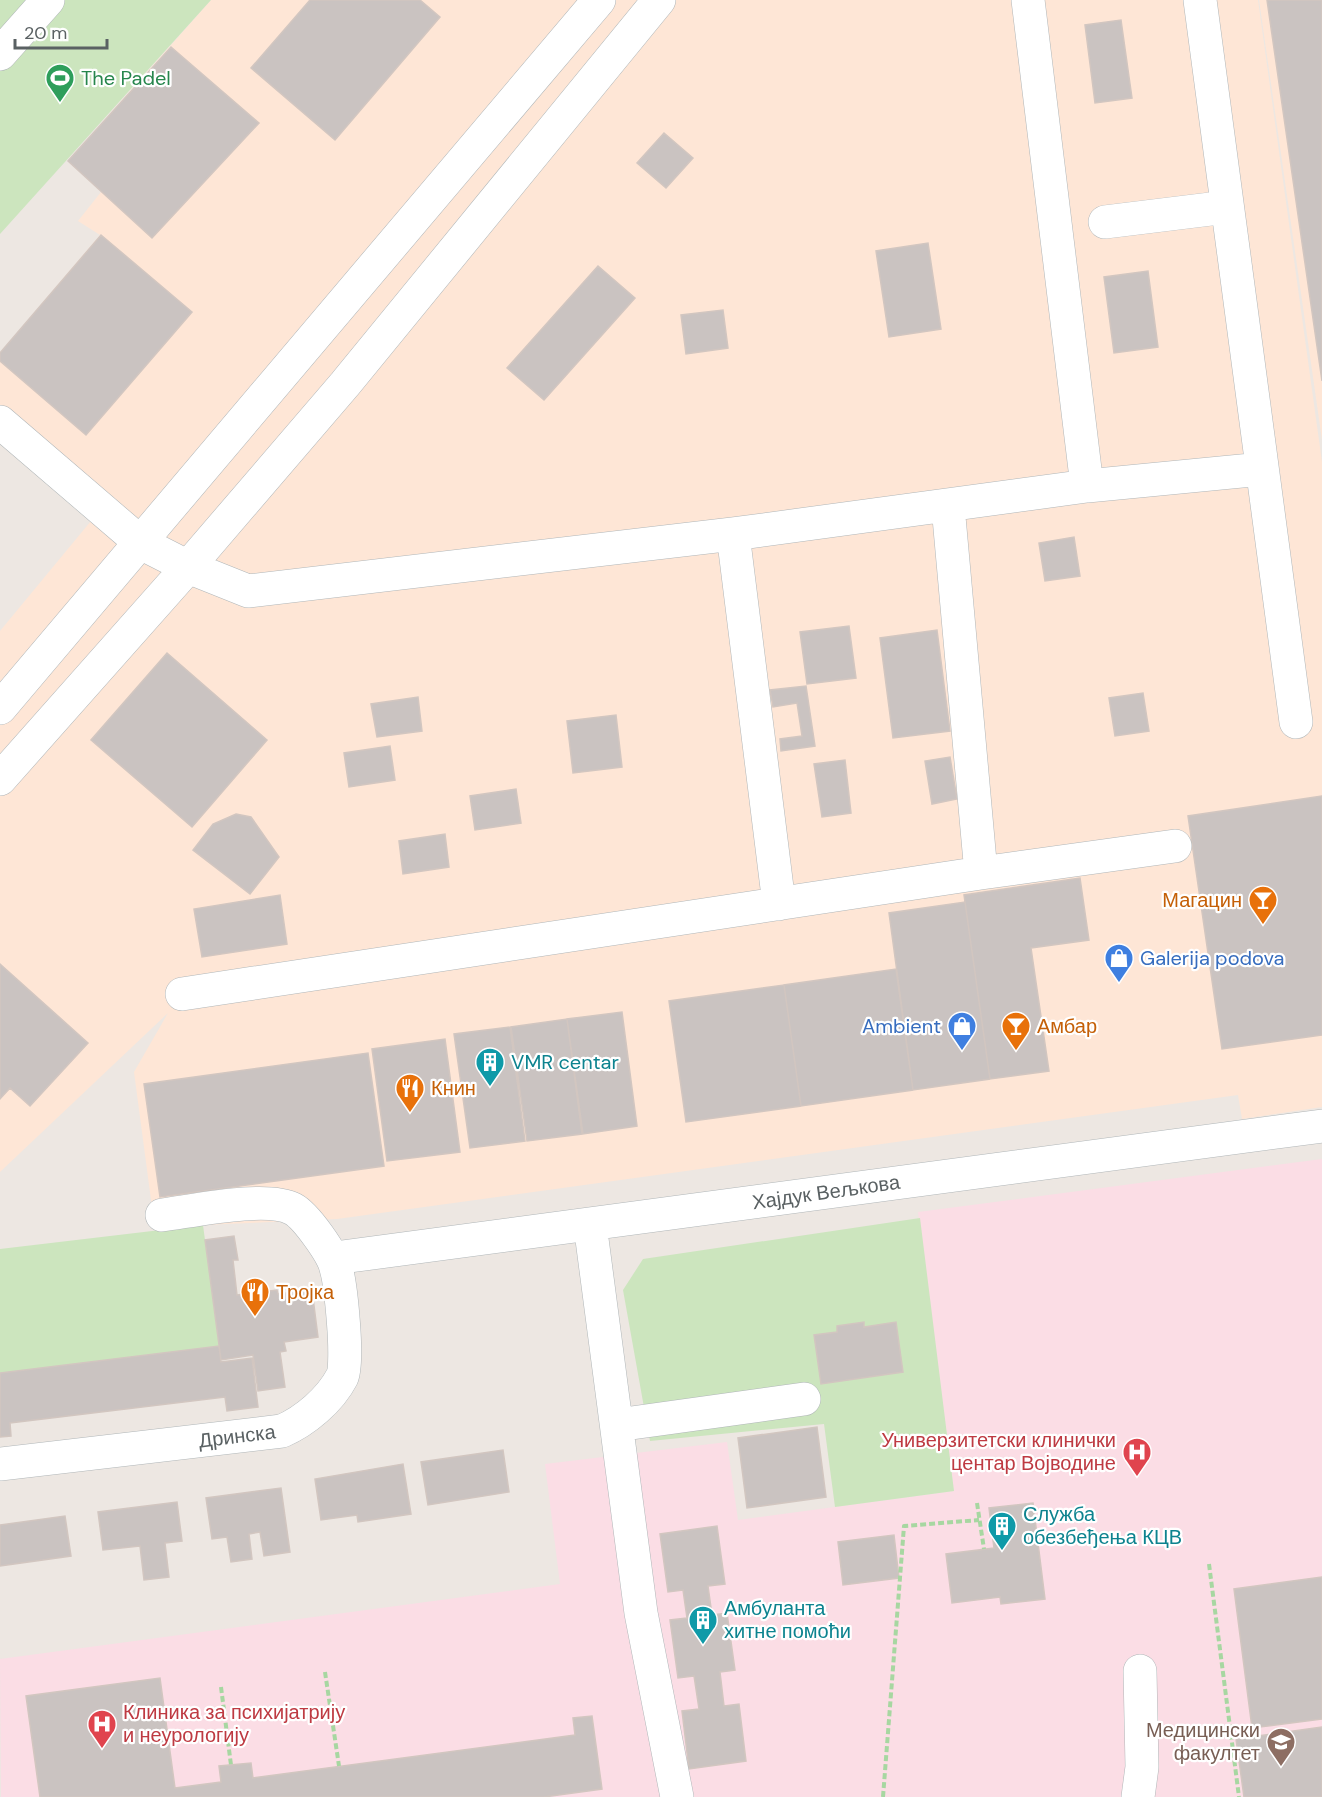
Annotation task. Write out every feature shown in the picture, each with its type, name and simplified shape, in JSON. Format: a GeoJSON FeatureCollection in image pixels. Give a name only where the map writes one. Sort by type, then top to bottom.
{"type":"FeatureCollection","features":[{"type":"Feature","properties":{"kind":"street"},"geometry":{"type":"LineString","coordinates":[[0,54],[48,0]]}},
{"type":"Feature","properties":{"kind":"street"},"geometry":{"type":"LineString","coordinates":[[0,708],[599,0]]}},
{"type":"Feature","properties":{"kind":"street"},"geometry":{"type":"LineString","coordinates":[[0,779],[188,567],[345,384],[659,0]]}},
{"type":"Feature","properties":{"kind":"street"},"geometry":{"type":"LineString","coordinates":[[1028,0],[1087,486]]}},
{"type":"Feature","properties":{"kind":"street"},"geometry":{"type":"LineString","coordinates":[[1200,0],[1296,722]]}},
{"type":"Feature","properties":{"kind":"street"},"geometry":{"type":"LineString","coordinates":[[1105,222],[1227,207]]}},
{"type":"Feature","properties":{"kind":"street"},"geometry":{"type":"LineString","coordinates":[[0,422],[141,543],[188,567],[248,591],[733,534],[1087,486],[1262,469]]}},
{"type":"Feature","properties":{"kind":"street"},"geometry":{"type":"LineString","coordinates":[[948,506],[981,873]]}},
{"type":"Feature","properties":{"kind":"street"},"geometry":{"type":"LineString","coordinates":[[733,534],[779,904]]}},
{"type":"Feature","properties":{"kind":"street"},"geometry":{"type":"LineString","coordinates":[[182,994],[981,873],[1175,846]]}},
{"type":"Feature","properties":{"kind":"street","name":"Хајдук Вељкова"},"geometry":{"type":"LineString","coordinates":[[336,1266],[342,1257],[1322,1126]]}},
{"type":"Feature","properties":{"kind":"street"},"geometry":{"type":"LineString","coordinates":[[162,1215],[267,1202],[294,1209],[312,1228],[336,1266]]}},
{"type":"Feature","properties":{"kind":"street"},"geometry":{"type":"LineString","coordinates":[[590,1224],[641,1613],[677,1797]]}},
{"type":"Feature","properties":{"kind":"street","name":"Дринска"},"geometry":{"type":"LineString","coordinates":[[0,1464],[282,1431],[301,1423],[337,1386],[346,1363],[336,1266]]}},
{"type":"Feature","properties":{"kind":"street"},"geometry":{"type":"LineString","coordinates":[[617,1425],[804,1399]]}},
{"type":"Feature","properties":{"kind":"street"},"geometry":{"type":"LineString","coordinates":[[1138,1797],[1142,1767],[1140,1671]]}},
{"type":"Feature","properties":{"kind":"path"},"geometry":{"type":"LineString","coordinates":[[977,1503],[984,1549]]}},
{"type":"Feature","properties":{"kind":"path"},"geometry":{"type":"LineString","coordinates":[[883,1797],[904,1526],[979,1520]]}},
{"type":"Feature","properties":{"kind":"path"},"geometry":{"type":"LineString","coordinates":[[1209,1564],[1239,1797]]}},
{"type":"Feature","properties":{"kind":"path"},"geometry":{"type":"LineString","coordinates":[[325,1672],[339,1766]]}},
{"type":"Feature","properties":{"kind":"path"},"geometry":{"type":"LineString","coordinates":[[220,1687],[231,1765]]}},
{"type":"Feature","properties":{"kind":"shaded area"},"geometry":{"type":"Polygon","coordinates":[[[211,0],[1258,0],[1322,462],[1322,1107],[1242,1119],[1238,1095],[337,1219],[203,1225],[155,1230],[134,1072],[168,1013],[0,1172],[0,631],[110,498],[0,407],[0,353],[100,235],[78,221],[101,192],[68,161],[211,0]]]}},
{"type":"Feature","properties":{"kind":"shaded area"},"geometry":{"type":"Polygon","coordinates":[[[1259,0],[1322,0],[1322,440],[1259,0]]]}},
{"type":"Feature","properties":{"kind":"shaded area","name":"Универзитетски клинички центар Војводине"},"geometry":{"type":"Polygon","coordinates":[[[1322,1159],[1322,1797],[1,1797],[0,1659],[560,1584],[545,1464],[727,1442],[738,1520],[954,1491],[918,1212],[1322,1159]]]}},
{"type":"Feature","properties":{"kind":"green space","name":"The Padel"},"geometry":{"type":"Polygon","coordinates":[[[0,0],[211,0],[0,234],[0,0]]]}},
{"type":"Feature","properties":{"kind":"green space"},"geometry":{"type":"Polygon","coordinates":[[[920,1218],[954,1491],[835,1507],[824,1424],[650,1441],[623,1290],[643,1259],[920,1218]]]}},
{"type":"Feature","properties":{"kind":"green space"},"geometry":{"type":"Polygon","coordinates":[[[203,1225],[219,1346],[0,1373],[0,1249],[203,1225]]]}},
{"type":"Feature","properties":{"kind":"building"},"geometry":{"type":"Polygon","coordinates":[[[310,0],[420,0],[440,17],[335,140],[251,68],[310,0]]]}},
{"type":"Feature","properties":{"kind":"building"},"geometry":{"type":"Polygon","coordinates":[[[1267,0],[1322,0],[1322,381],[1267,0]]]}},
{"type":"Feature","properties":{"kind":"building"},"geometry":{"type":"Polygon","coordinates":[[[1121,20],[1132,98],[1095,103],[1085,25],[1121,20]]]}},
{"type":"Feature","properties":{"kind":"building"},"geometry":{"type":"Polygon","coordinates":[[[171,47],[259,123],[152,238],[68,161],[171,47]]]}},
{"type":"Feature","properties":{"kind":"building"},"geometry":{"type":"Polygon","coordinates":[[[664,133],[693,158],[666,188],[637,163],[664,133]]]}},
{"type":"Feature","properties":{"kind":"building"},"geometry":{"type":"Polygon","coordinates":[[[101,235],[192,312],[86,435],[0,361],[0,353],[101,235]]]}},
{"type":"Feature","properties":{"kind":"building"},"geometry":{"type":"Polygon","coordinates":[[[928,243],[941,329],[889,337],[876,251],[928,243]]]}},
{"type":"Feature","properties":{"kind":"building"},"geometry":{"type":"Polygon","coordinates":[[[598,266],[635,298],[544,400],[507,368],[598,266]]]}},
{"type":"Feature","properties":{"kind":"building"},"geometry":{"type":"Polygon","coordinates":[[[1148,271],[1158,347],[1114,353],[1104,277],[1148,271]]]}},
{"type":"Feature","properties":{"kind":"building"},"geometry":{"type":"Polygon","coordinates":[[[723,310],[728,348],[686,354],[681,315],[723,310]]]}},
{"type":"Feature","properties":{"kind":"building"},"geometry":{"type":"Polygon","coordinates":[[[1074,537],[1080,576],[1045,581],[1039,543],[1074,537]]]}},
{"type":"Feature","properties":{"kind":"building"},"geometry":{"type":"Polygon","coordinates":[[[849,626],[856,678],[807,684],[800,632],[849,626]]]}},
{"type":"Feature","properties":{"kind":"building"},"geometry":{"type":"Polygon","coordinates":[[[937,630],[950,731],[893,738],[880,638],[937,630]]]}},
{"type":"Feature","properties":{"kind":"building"},"geometry":{"type":"Polygon","coordinates":[[[167,653],[267,740],[192,827],[91,740],[167,653]]]}},
{"type":"Feature","properties":{"kind":"building"},"geometry":{"type":"Polygon","coordinates":[[[806,686],[815,746],[781,751],[780,739],[802,736],[797,703],[773,707],[770,690],[806,686]]]}},
{"type":"Feature","properties":{"kind":"building"},"geometry":{"type":"Polygon","coordinates":[[[1143,693],[1149,731],[1115,736],[1109,698],[1143,693]]]}},
{"type":"Feature","properties":{"kind":"building"},"geometry":{"type":"Polygon","coordinates":[[[418,697],[422,731],[377,737],[371,704],[418,697]]]}},
{"type":"Feature","properties":{"kind":"building"},"geometry":{"type":"Polygon","coordinates":[[[616,715],[622,767],[573,773],[567,721],[616,715]]]}},
{"type":"Feature","properties":{"kind":"building"},"geometry":{"type":"Polygon","coordinates":[[[390,746],[395,780],[349,787],[344,753],[390,746]]]}},
{"type":"Feature","properties":{"kind":"building"},"geometry":{"type":"Polygon","coordinates":[[[950,757],[957,799],[932,804],[925,761],[950,757]]]}},
{"type":"Feature","properties":{"kind":"building"},"geometry":{"type":"Polygon","coordinates":[[[845,760],[851,813],[822,817],[814,764],[845,760]]]}},
{"type":"Feature","properties":{"kind":"building"},"geometry":{"type":"Polygon","coordinates":[[[516,789],[521,823],[475,830],[470,796],[516,789]]]}},
{"type":"Feature","properties":{"kind":"building","name":"Магацин"},"geometry":{"type":"Polygon","coordinates":[[[1322,796],[1322,1035],[1222,1049],[1188,816],[1322,796]]]}},
{"type":"Feature","properties":{"kind":"building"},"geometry":{"type":"Polygon","coordinates":[[[236,814],[251,817],[279,857],[250,894],[193,850],[213,824],[236,814]]]}},
{"type":"Feature","properties":{"kind":"building"},"geometry":{"type":"Polygon","coordinates":[[[445,834],[449,867],[403,874],[399,841],[445,834]]]}},
{"type":"Feature","properties":{"kind":"building"},"geometry":{"type":"Polygon","coordinates":[[[1080,878],[1089,940],[1031,948],[1049,1071],[990,1079],[964,895],[1080,878]]]}},
{"type":"Feature","properties":{"kind":"building"},"geometry":{"type":"Polygon","coordinates":[[[280,895],[287,944],[202,957],[194,909],[280,895]]]}},
{"type":"Feature","properties":{"kind":"building"},"geometry":{"type":"Polygon","coordinates":[[[965,902],[990,1079],[913,1090],[889,913],[965,902]]]}},
{"type":"Feature","properties":{"kind":"building"},"geometry":{"type":"Polygon","coordinates":[[[0,964],[88,1043],[30,1106],[10,1088],[0,1099],[0,964]]]}},
{"type":"Feature","properties":{"kind":"building"},"geometry":{"type":"Polygon","coordinates":[[[896,969],[913,1090],[801,1106],[784,985],[896,969]]]}},
{"type":"Feature","properties":{"kind":"building"},"geometry":{"type":"Polygon","coordinates":[[[784,985],[801,1106],[686,1122],[669,1001],[784,985]]]}},
{"type":"Feature","properties":{"kind":"building"},"geometry":{"type":"Polygon","coordinates":[[[622,1012],[637,1126],[583,1134],[567,1019],[622,1012]]]}},
{"type":"Feature","properties":{"kind":"building"},"geometry":{"type":"Polygon","coordinates":[[[567,1019],[582,1134],[527,1141],[511,1027],[567,1019]]]}},
{"type":"Feature","properties":{"kind":"building","name":"VMR centar"},"geometry":{"type":"Polygon","coordinates":[[[510,1027],[525,1141],[470,1148],[454,1034],[510,1027]]]}},
{"type":"Feature","properties":{"kind":"building"},"geometry":{"type":"Polygon","coordinates":[[[445,1039],[460,1152],[387,1161],[372,1049],[445,1039]]]}},
{"type":"Feature","properties":{"kind":"building"},"geometry":{"type":"Polygon","coordinates":[[[368,1053],[384,1166],[160,1197],[144,1084],[368,1053]]]}},
{"type":"Feature","properties":{"kind":"building"},"geometry":{"type":"Polygon","coordinates":[[[234,1236],[238,1260],[233,1260],[237,1295],[277,1290],[278,1294],[312,1290],[318,1337],[284,1342],[286,1351],[280,1352],[285,1387],[258,1391],[253,1355],[221,1360],[205,1240],[234,1236]]]}},
{"type":"Feature","properties":{"kind":"building"},"geometry":{"type":"Polygon","coordinates":[[[864,1322],[864,1327],[896,1322],[903,1372],[821,1384],[814,1335],[837,1332],[837,1326],[864,1322]]]}},
{"type":"Feature","properties":{"kind":"building"},"geometry":{"type":"Polygon","coordinates":[[[219,1346],[221,1362],[252,1358],[258,1407],[227,1411],[225,1397],[10,1423],[11,1436],[0,1437],[0,1373],[219,1346]]]}},
{"type":"Feature","properties":{"kind":"building"},"geometry":{"type":"Polygon","coordinates":[[[817,1427],[826,1497],[747,1508],[738,1438],[817,1427]]]}},
{"type":"Feature","properties":{"kind":"building"},"geometry":{"type":"Polygon","coordinates":[[[503,1450],[509,1492],[428,1505],[421,1462],[503,1450]]]}},
{"type":"Feature","properties":{"kind":"building"},"geometry":{"type":"Polygon","coordinates":[[[403,1464],[411,1514],[358,1522],[357,1515],[321,1520],[315,1479],[403,1464]]]}},
{"type":"Feature","properties":{"kind":"building"},"geometry":{"type":"Polygon","coordinates":[[[281,1488],[290,1552],[264,1556],[260,1532],[249,1534],[252,1559],[231,1562],[227,1537],[212,1539],[206,1498],[281,1488]]]}},
{"type":"Feature","properties":{"kind":"building"},"geometry":{"type":"Polygon","coordinates":[[[177,1502],[182,1541],[165,1543],[169,1577],[144,1580],[140,1546],[103,1550],[98,1512],[177,1502]]]}},
{"type":"Feature","properties":{"kind":"building","name":"Служба обезбеђења КЦВ"},"geometry":{"type":"Polygon","coordinates":[[[1033,1503],[1045,1599],[1001,1604],[1000,1597],[952,1603],[946,1554],[994,1548],[989,1508],[1033,1503]]]}},
{"type":"Feature","properties":{"kind":"building"},"geometry":{"type":"Polygon","coordinates":[[[65,1516],[71,1556],[0,1566],[0,1525],[65,1516]]]}},
{"type":"Feature","properties":{"kind":"building","name":"Амбуланта хитне помоћи"},"geometry":{"type":"Polygon","coordinates":[[[717,1526],[725,1584],[708,1586],[712,1615],[727,1613],[735,1670],[720,1672],[724,1706],[739,1704],[746,1761],[689,1769],[682,1711],[699,1709],[694,1676],[678,1678],[670,1620],[687,1618],[683,1590],[668,1592],[660,1534],[717,1526]]]}},
{"type":"Feature","properties":{"kind":"building"},"geometry":{"type":"Polygon","coordinates":[[[894,1535],[899,1578],[843,1585],[838,1542],[894,1535]]]}},
{"type":"Feature","properties":{"kind":"building"},"geometry":{"type":"Polygon","coordinates":[[[1322,1577],[1322,1719],[1252,1728],[1234,1589],[1322,1577]]]}},
{"type":"Feature","properties":{"kind":"building","name":"Клиника за психијатрију и неурологију"},"geometry":{"type":"Polygon","coordinates":[[[160,1678],[175,1788],[221,1782],[219,1766],[251,1763],[253,1778],[575,1735],[573,1718],[592,1716],[602,1789],[544,1797],[40,1797],[26,1696],[160,1678]]]}},
{"type":"Feature","properties":{"kind":"building","name":"Медицински факултет"},"geometry":{"type":"Polygon","coordinates":[[[1322,1727],[1322,1797],[1244,1797],[1236,1739],[1322,1727]]]}},
{"type":"Feature","properties":{"kind":"place","name":"The Padel"},"geometry":{"type":"Point","coordinates":[60,104]}},
{"type":"Feature","properties":{"kind":"place","name":"Магацин"},"geometry":{"type":"Point","coordinates":[1263,926]}},
{"type":"Feature","properties":{"kind":"place","name":"Galerija podova"},"geometry":{"type":"Point","coordinates":[1119,984]}},
{"type":"Feature","properties":{"kind":"place","name":"Ambient"},"geometry":{"type":"Point","coordinates":[962,1052]}},
{"type":"Feature","properties":{"kind":"place","name":"Амбар"},"geometry":{"type":"Point","coordinates":[1016,1052]}},
{"type":"Feature","properties":{"kind":"place","name":"VMR centar"},"geometry":{"type":"Point","coordinates":[490,1088]}},
{"type":"Feature","properties":{"kind":"place","name":"Книн"},"geometry":{"type":"Point","coordinates":[410,1114]}},
{"type":"Feature","properties":{"kind":"place","name":"Тројка"},"geometry":{"type":"Point","coordinates":[255,1318]}},
{"type":"Feature","properties":{"kind":"place","name":"Универзитетски клинички центар Војводине"},"geometry":{"type":"Point","coordinates":[1137,1478]}},
{"type":"Feature","properties":{"kind":"place","name":"Служба обезбеђења КЦВ"},"geometry":{"type":"Point","coordinates":[1002,1552]}},
{"type":"Feature","properties":{"kind":"place","name":"Амбуланта хитне помоћи"},"geometry":{"type":"Point","coordinates":[703,1646]}},
{"type":"Feature","properties":{"kind":"place","name":"Клиника за психијатрију и неурологију"},"geometry":{"type":"Point","coordinates":[102,1750]}},
{"type":"Feature","properties":{"kind":"place","name":"Медицински факултет"},"geometry":{"type":"Point","coordinates":[1281,1768]}}]}
